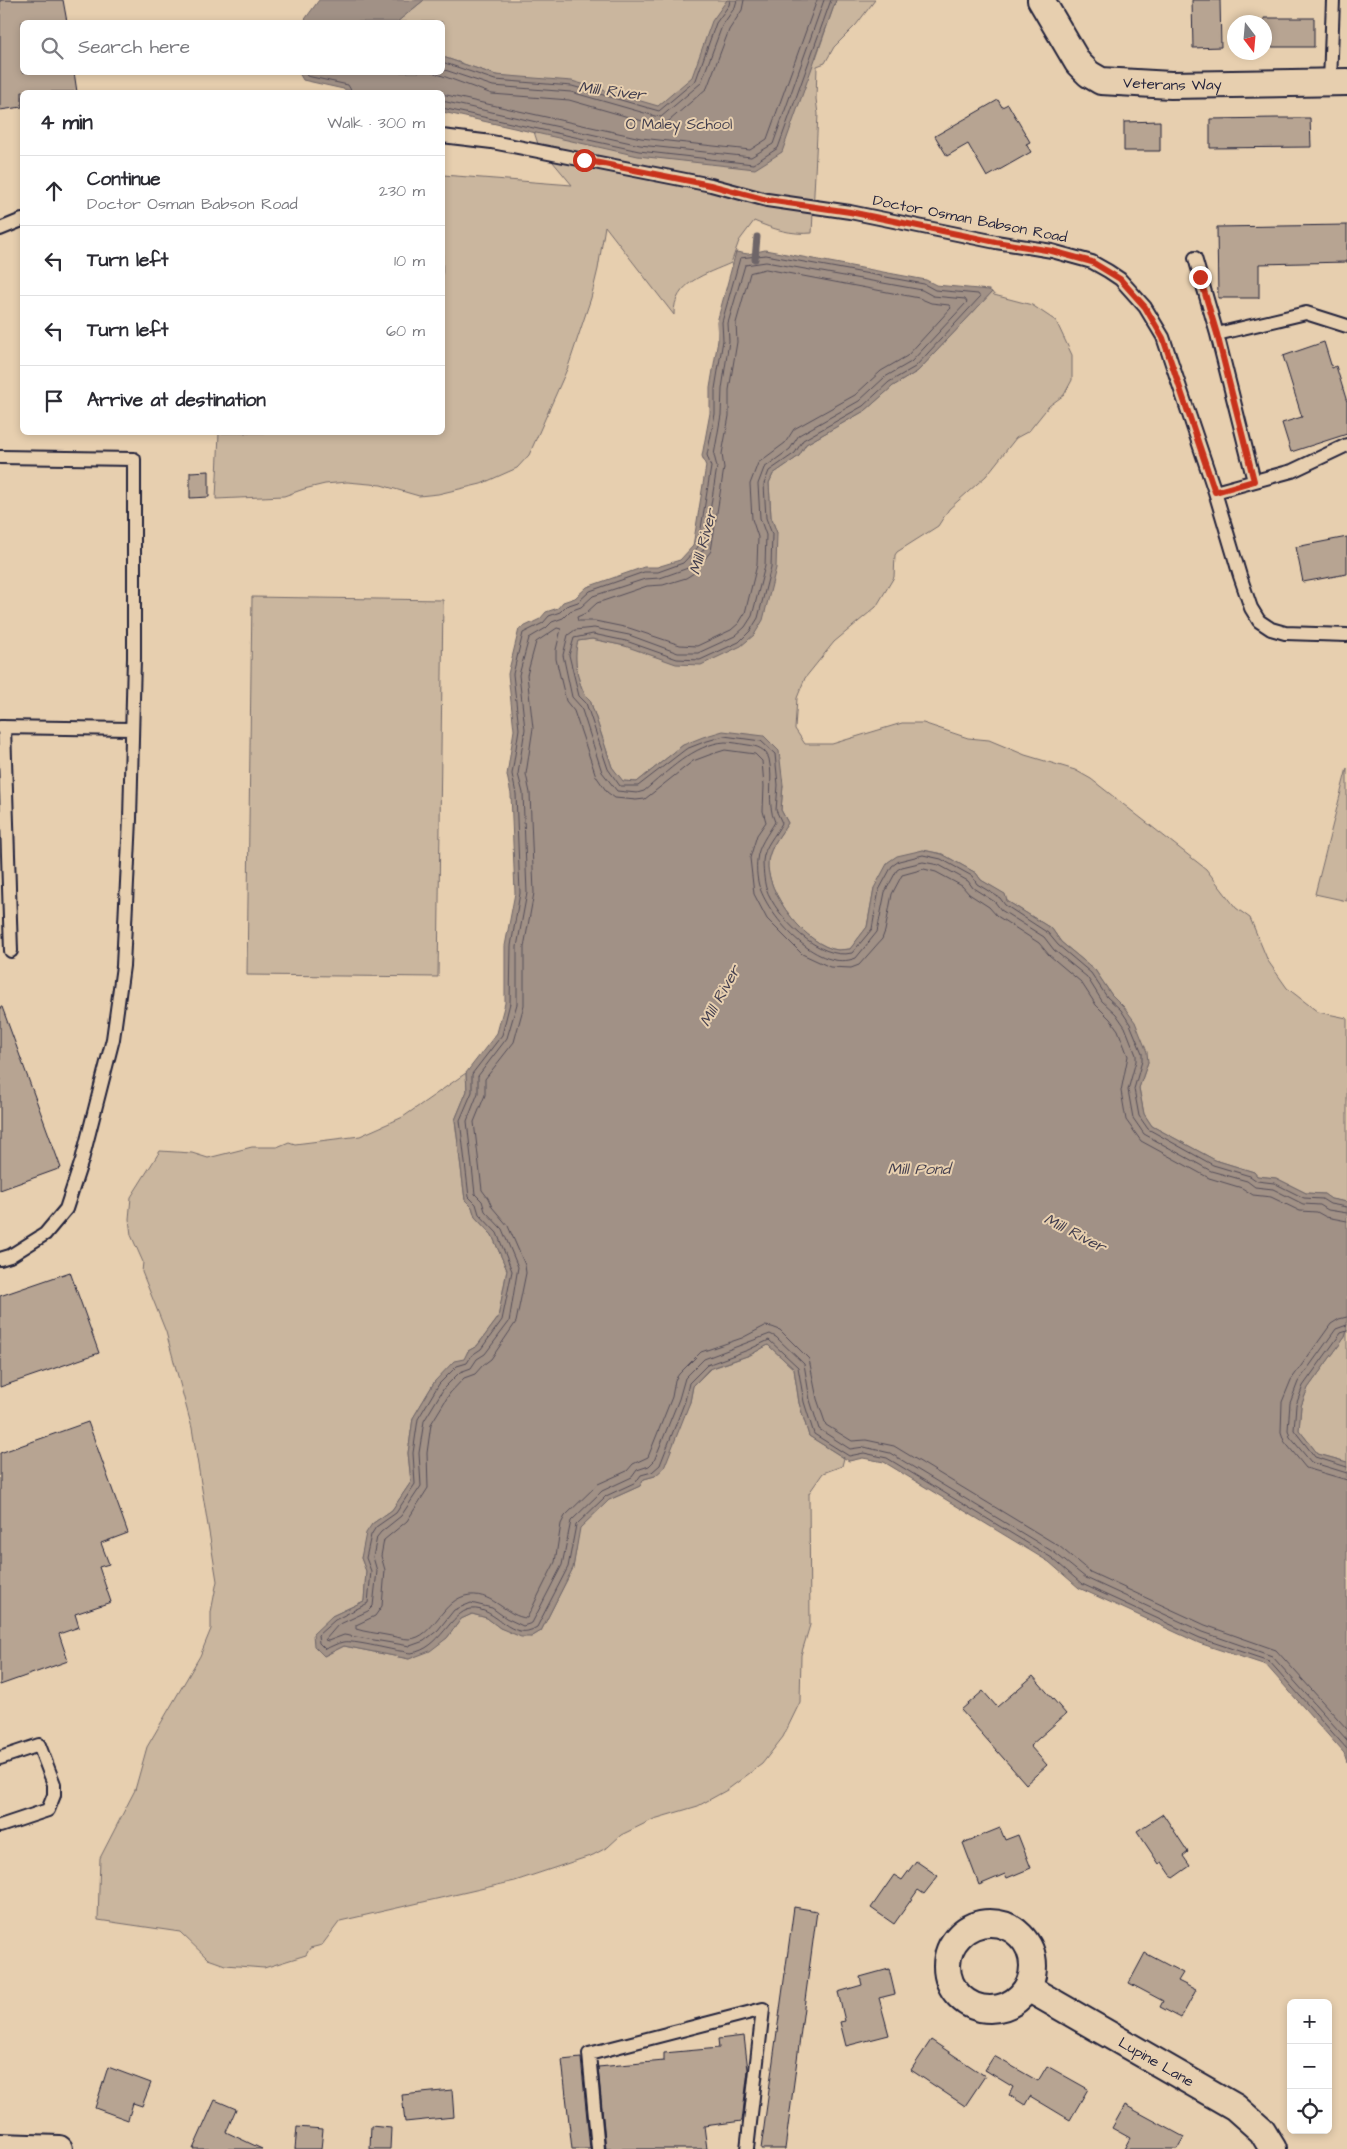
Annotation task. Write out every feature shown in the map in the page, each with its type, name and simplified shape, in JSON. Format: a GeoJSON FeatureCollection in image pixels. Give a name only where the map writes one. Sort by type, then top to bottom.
{"type":"FeatureCollection","features":[{"type":"Feature","properties":{"kind":"street","name":"Veterans Way"},"geometry":{"type":"LineString","coordinates":[[1041,0],[1078,63],[1088,74],[1101,81],[1171,85],[1338,82]]}},
{"type":"Feature","properties":{"kind":"street","name":"Lupine Lane"},"geometry":{"type":"LineString","coordinates":[[1028,1988],[1235,2108],[1262,2131],[1273,2149]]}},
{"type":"Feature","properties":{"kind":"street"},"geometry":{"type":"LineString","coordinates":[[0,2147],[59,2149]]}},
{"type":"Feature","properties":{"kind":"lane"},"geometry":{"type":"LineString","coordinates":[[1333,0],[1338,82]]}},
{"type":"Feature","properties":{"kind":"lane","name":"Doctor Osman Babson Road"},"geometry":{"type":"LineString","coordinates":[[445,136],[492,142],[565,156],[710,185],[767,200],[850,212],[996,242],[1052,251],[1092,262],[1120,279],[1145,307],[1163,338],[1215,492],[1240,576],[1251,608],[1259,621],[1271,629],[1286,633],[1347,635]]}},
{"type":"Feature","properties":{"kind":"lane"},"geometry":{"type":"LineString","coordinates":[[0,229],[20,221]]}},
{"type":"Feature","properties":{"kind":"lane"},"geometry":{"type":"LineString","coordinates":[[1195,258],[1217,334],[1254,481]]}},
{"type":"Feature","properties":{"kind":"lane"},"geometry":{"type":"LineString","coordinates":[[1217,334],[1306,313],[1347,326]]}},
{"type":"Feature","properties":{"kind":"lane"},"geometry":{"type":"LineString","coordinates":[[1215,492],[1292,471],[1347,445]]}},
{"type":"Feature","properties":{"kind":"lane"},"geometry":{"type":"LineString","coordinates":[[0,457],[134,459],[132,729],[124,966],[113,1039],[82,1160],[66,1209],[45,1234],[10,1256],[0,1259]]}},
{"type":"Feature","properties":{"kind":"lane"},"geometry":{"type":"LineString","coordinates":[[11,951],[2,727],[132,729]]}},
{"type":"Feature","properties":{"kind":"lane"},"geometry":{"type":"LineString","coordinates":[[0,1758],[39,1745],[54,1784],[54,1795],[48,1810],[0,1826]]}},
{"type":"Feature","properties":{"kind":"lane"},"geometry":{"type":"LineString","coordinates":[[598,2149],[589,2054],[763,2009],[747,2149]]}},
{"type":"Feature","properties":{"kind":"green space","name":"O Maley School"},"geometry":{"type":"Polygon","coordinates":[[[424,0],[801,0],[816,58],[836,0],[875,0],[856,25],[834,47],[825,63],[817,66],[816,99],[818,114],[812,233],[782,231],[754,221],[739,241],[731,263],[693,281],[679,294],[675,304],[674,315],[605,226],[591,298],[568,367],[529,455],[517,468],[481,484],[438,494],[419,496],[381,485],[347,482],[325,484],[284,496],[216,499],[219,435],[445,435],[445,175],[572,185],[538,144],[519,86],[512,77],[496,75],[445,58],[445,20],[399,20],[424,0]]]}},
{"type":"Feature","properties":{"kind":"green space"},"geometry":{"type":"Polygon","coordinates":[[[992,292],[994,295],[1032,305],[1056,321],[1072,355],[1072,380],[1064,395],[1049,406],[1029,431],[1016,438],[986,476],[949,509],[938,526],[897,552],[895,555],[894,577],[876,607],[834,642],[805,678],[797,698],[795,729],[805,744],[832,744],[902,723],[923,723],[968,738],[989,740],[1025,755],[1075,770],[1091,779],[1206,869],[1236,908],[1250,918],[1268,961],[1287,988],[1318,1012],[1347,1018],[1347,1202],[1331,1199],[1324,1194],[1306,1193],[1276,1178],[1257,1176],[1254,1172],[1215,1160],[1152,1126],[1144,1114],[1139,1088],[1148,1062],[1124,1007],[1111,994],[1095,970],[1061,942],[1052,929],[1007,901],[1004,894],[981,880],[976,873],[942,854],[923,850],[874,888],[867,927],[850,949],[838,950],[826,947],[801,929],[790,916],[773,888],[769,874],[768,861],[771,851],[788,823],[781,810],[783,785],[683,745],[637,782],[622,781],[612,767],[590,700],[579,680],[576,663],[577,641],[592,639],[626,646],[777,533],[771,517],[769,483],[773,474],[799,456],[806,444],[866,410],[893,386],[918,371],[992,292]]]}},
{"type":"Feature","properties":{"kind":"green space"},"geometry":{"type":"Polygon","coordinates":[[[252,597],[443,600],[438,977],[247,975],[252,597]]]}},
{"type":"Feature","properties":{"kind":"green space"},"geometry":{"type":"Polygon","coordinates":[[[1347,768],[1347,901],[1315,894],[1347,768]]]}},
{"type":"Feature","properties":{"kind":"green space"},"geometry":{"type":"Polygon","coordinates":[[[466,1073],[467,1091],[455,1120],[465,1200],[472,1207],[475,1217],[492,1235],[507,1270],[498,1318],[477,1346],[468,1351],[465,1359],[435,1381],[413,1418],[408,1453],[411,1482],[392,1510],[372,1524],[361,1558],[366,1571],[364,1601],[332,1616],[324,1656],[344,1646],[409,1659],[447,1638],[461,1619],[472,1614],[487,1618],[500,1628],[531,1637],[541,1631],[573,1568],[579,1528],[609,1500],[640,1486],[644,1479],[655,1476],[690,1402],[693,1386],[710,1369],[750,1355],[768,1345],[794,1369],[799,1403],[809,1436],[844,1458],[842,1466],[823,1473],[809,1493],[810,1625],[801,1655],[800,1702],[783,1737],[762,1764],[727,1790],[698,1806],[654,1819],[621,1835],[608,1847],[593,1855],[515,1881],[340,1921],[322,1945],[310,1948],[306,1955],[264,1968],[225,1965],[208,1959],[180,1932],[98,1920],[100,1858],[135,1790],[147,1747],[200,1656],[211,1629],[211,1612],[217,1581],[192,1428],[166,1332],[142,1272],[143,1262],[131,1235],[129,1219],[131,1197],[160,1151],[192,1153],[208,1158],[252,1147],[277,1147],[289,1142],[295,1144],[360,1136],[403,1117],[466,1073]]]}},
{"type":"Feature","properties":{"kind":"green space"},"geometry":{"type":"Polygon","coordinates":[[[1347,1330],[1347,1462],[1318,1454],[1299,1430],[1301,1406],[1308,1388],[1345,1337],[1347,1330]]]}},
{"type":"Feature","properties":{"kind":"water"},"geometry":{"type":"Polygon","coordinates":[[[319,0],[424,0],[399,20],[304,20],[319,0]]]}},
{"type":"Feature","properties":{"kind":"water"},"geometry":{"type":"Polygon","coordinates":[[[727,0],[836,0],[782,152],[755,169],[638,156],[445,112],[445,90],[348,90],[303,80],[300,75],[445,75],[445,58],[496,75],[572,81],[658,106],[692,77],[712,21],[727,0]]]}},
{"type":"Feature","properties":{"kind":"water","name":"Mill Pond"},"geometry":{"type":"Polygon","coordinates":[[[765,250],[926,280],[936,285],[989,290],[992,292],[918,371],[893,386],[866,410],[806,444],[799,456],[773,474],[769,483],[771,517],[777,533],[776,568],[763,620],[754,635],[741,646],[701,665],[676,664],[625,646],[592,639],[578,641],[576,663],[579,680],[590,700],[612,767],[623,781],[637,782],[683,745],[703,737],[723,731],[764,736],[779,751],[783,785],[781,810],[788,823],[771,851],[768,861],[769,874],[773,888],[781,902],[801,929],[826,947],[838,950],[850,949],[867,927],[874,888],[888,862],[897,856],[923,850],[942,854],[976,873],[981,880],[1005,894],[1007,901],[1052,929],[1061,942],[1095,970],[1111,994],[1124,1007],[1135,1022],[1147,1052],[1148,1062],[1139,1088],[1144,1114],[1152,1126],[1215,1160],[1254,1172],[1257,1176],[1276,1178],[1306,1193],[1324,1194],[1331,1199],[1347,1202],[1347,1330],[1345,1337],[1308,1388],[1301,1406],[1299,1430],[1318,1454],[1347,1462],[1347,1762],[1344,1753],[1266,1665],[1199,1643],[1079,1588],[1049,1562],[884,1462],[863,1458],[849,1461],[809,1436],[799,1403],[794,1369],[768,1345],[750,1355],[709,1369],[693,1386],[690,1402],[664,1468],[655,1476],[644,1479],[640,1486],[609,1500],[580,1528],[573,1568],[541,1631],[531,1637],[521,1637],[500,1628],[487,1618],[472,1614],[461,1619],[447,1638],[430,1651],[409,1659],[344,1646],[324,1656],[314,1646],[313,1634],[332,1616],[364,1601],[366,1571],[361,1558],[366,1533],[372,1524],[392,1510],[411,1482],[408,1453],[413,1418],[435,1381],[454,1361],[464,1359],[468,1351],[477,1346],[498,1318],[507,1270],[492,1235],[475,1217],[472,1207],[465,1200],[455,1120],[467,1091],[466,1073],[497,1033],[505,1003],[505,946],[515,893],[511,794],[507,775],[514,730],[508,674],[519,629],[540,619],[546,612],[558,608],[563,602],[575,598],[587,587],[644,567],[657,567],[680,560],[693,546],[706,466],[702,456],[710,413],[710,388],[718,340],[717,322],[736,252],[748,254],[765,250]]]}},
{"type":"Feature","properties":{"kind":"building"},"geometry":{"type":"Polygon","coordinates":[[[0,0],[63,0],[67,20],[20,20],[20,75],[74,75],[77,90],[20,90],[20,107],[0,110],[0,0]]]}},
{"type":"Feature","properties":{"kind":"building"},"geometry":{"type":"Polygon","coordinates":[[[1192,0],[1220,0],[1221,47],[1193,48],[1192,0]]]}},
{"type":"Feature","properties":{"kind":"building"},"geometry":{"type":"Polygon","coordinates":[[[1272,18],[1314,18],[1314,47],[1272,47],[1272,18]]]}},
{"type":"Feature","properties":{"kind":"building"},"geometry":{"type":"Polygon","coordinates":[[[998,100],[1002,107],[1008,104],[1030,142],[1026,144],[1031,152],[987,177],[968,144],[947,156],[935,136],[998,100]]]}},
{"type":"Feature","properties":{"kind":"building"},"geometry":{"type":"Polygon","coordinates":[[[1310,118],[1311,147],[1210,148],[1210,119],[1310,118]]]}},
{"type":"Feature","properties":{"kind":"building"},"geometry":{"type":"Polygon","coordinates":[[[1160,121],[1160,151],[1124,151],[1124,122],[1160,121]]]}},
{"type":"Feature","properties":{"kind":"building"},"geometry":{"type":"Polygon","coordinates":[[[1347,225],[1347,262],[1259,264],[1259,298],[1218,298],[1217,227],[1347,225]]]}},
{"type":"Feature","properties":{"kind":"building"},"geometry":{"type":"Polygon","coordinates":[[[1324,342],[1332,368],[1336,366],[1347,402],[1347,434],[1291,452],[1282,423],[1302,417],[1283,356],[1324,342]]]}},
{"type":"Feature","properties":{"kind":"building"},"geometry":{"type":"Polygon","coordinates":[[[209,471],[209,497],[190,498],[190,472],[209,471]]]}},
{"type":"Feature","properties":{"kind":"building"},"geometry":{"type":"Polygon","coordinates":[[[1347,537],[1347,574],[1303,582],[1296,547],[1347,537]]]}},
{"type":"Feature","properties":{"kind":"building"},"geometry":{"type":"Polygon","coordinates":[[[0,1007],[2,1007],[61,1168],[0,1190],[0,1007]]]}},
{"type":"Feature","properties":{"kind":"building"},"geometry":{"type":"Polygon","coordinates":[[[70,1272],[99,1353],[0,1387],[0,1296],[70,1272]]]}},
{"type":"Feature","properties":{"kind":"building"},"geometry":{"type":"Polygon","coordinates":[[[88,1422],[128,1533],[101,1543],[109,1564],[99,1567],[111,1602],[75,1614],[79,1627],[59,1634],[68,1661],[0,1685],[0,1453],[88,1422]]]}},
{"type":"Feature","properties":{"kind":"building"},"geometry":{"type":"Polygon","coordinates":[[[1033,1676],[1066,1714],[1030,1746],[1047,1765],[1026,1784],[961,1710],[983,1691],[997,1707],[1033,1676]]]}},
{"type":"Feature","properties":{"kind":"building"},"geometry":{"type":"Polygon","coordinates":[[[1163,1814],[1188,1852],[1183,1856],[1190,1866],[1173,1878],[1162,1862],[1159,1864],[1137,1831],[1163,1814]]]}},
{"type":"Feature","properties":{"kind":"building"},"geometry":{"type":"Polygon","coordinates":[[[1000,1828],[1005,1840],[1018,1835],[1031,1868],[1007,1878],[1005,1874],[979,1885],[963,1843],[1000,1828]]]}},
{"type":"Feature","properties":{"kind":"building"},"geometry":{"type":"Polygon","coordinates":[[[916,1861],[938,1876],[924,1894],[918,1890],[894,1924],[871,1908],[894,1875],[902,1880],[916,1861]]]}},
{"type":"Feature","properties":{"kind":"building"},"geometry":{"type":"Polygon","coordinates":[[[794,1907],[817,1911],[785,2149],[761,2149],[794,1907]]]}},
{"type":"Feature","properties":{"kind":"building"},"geometry":{"type":"Polygon","coordinates":[[[1145,1953],[1183,1973],[1178,1981],[1196,1990],[1181,2018],[1160,2007],[1163,2001],[1129,1983],[1145,1953]]]}},
{"type":"Feature","properties":{"kind":"building"},"geometry":{"type":"Polygon","coordinates":[[[889,1969],[895,1994],[879,1998],[889,2035],[846,2046],[840,2022],[845,2021],[838,1992],[862,1985],[860,1977],[889,1969]]]}},
{"type":"Feature","properties":{"kind":"building"},"geometry":{"type":"Polygon","coordinates":[[[744,2036],[748,2070],[742,2121],[704,2126],[707,2149],[606,2149],[598,2067],[664,2061],[664,2053],[719,2048],[718,2039],[744,2036]]]}},
{"type":"Feature","properties":{"kind":"building"},"geometry":{"type":"Polygon","coordinates":[[[931,2040],[985,2076],[965,2106],[911,2070],[931,2040]]]}},
{"type":"Feature","properties":{"kind":"building"},"geometry":{"type":"Polygon","coordinates":[[[994,2056],[1038,2081],[1047,2066],[1088,2089],[1070,2120],[1030,2096],[1025,2105],[1009,2095],[1013,2087],[985,2070],[994,2056]]]}},
{"type":"Feature","properties":{"kind":"building"},"geometry":{"type":"Polygon","coordinates":[[[581,2058],[590,2149],[572,2149],[562,2060],[581,2058]]]}},
{"type":"Feature","properties":{"kind":"building"},"geometry":{"type":"Polygon","coordinates":[[[108,2067],[151,2083],[142,2106],[133,2103],[128,2120],[95,2108],[108,2067]]]}},
{"type":"Feature","properties":{"kind":"building"},"geometry":{"type":"Polygon","coordinates":[[[452,2090],[454,2117],[405,2122],[402,2095],[452,2090]]]}},
{"type":"Feature","properties":{"kind":"building"},"geometry":{"type":"Polygon","coordinates":[[[215,2100],[236,2109],[226,2132],[262,2149],[193,2149],[215,2100]]]}},
{"type":"Feature","properties":{"kind":"building"},"geometry":{"type":"Polygon","coordinates":[[[1125,2105],[1184,2137],[1177,2149],[1124,2149],[1130,2138],[1112,2128],[1125,2105]]]}},
{"type":"Feature","properties":{"kind":"building"},"geometry":{"type":"Polygon","coordinates":[[[371,2126],[391,2128],[390,2149],[370,2149],[371,2126]]]}},
{"type":"Feature","properties":{"kind":"building"},"geometry":{"type":"Polygon","coordinates":[[[297,2127],[323,2129],[321,2149],[295,2149],[297,2127]]]}},
{"type":"Feature","properties":{"kind":"waterway","name":"Mill River"},"geometry":{"type":"LineString","coordinates":[[755,259],[757,237]]}},
{"type":"Feature","properties":{"kind":"route"},"geometry":{"type":"LineString","coordinates":[[584,160],[710,185],[767,200],[850,212],[996,242],[1052,251],[1092,262],[1120,279],[1145,307],[1154,321],[1163,338],[1180,385],[1215,492],[1254,481],[1217,334],[1200,277]]}}]}
